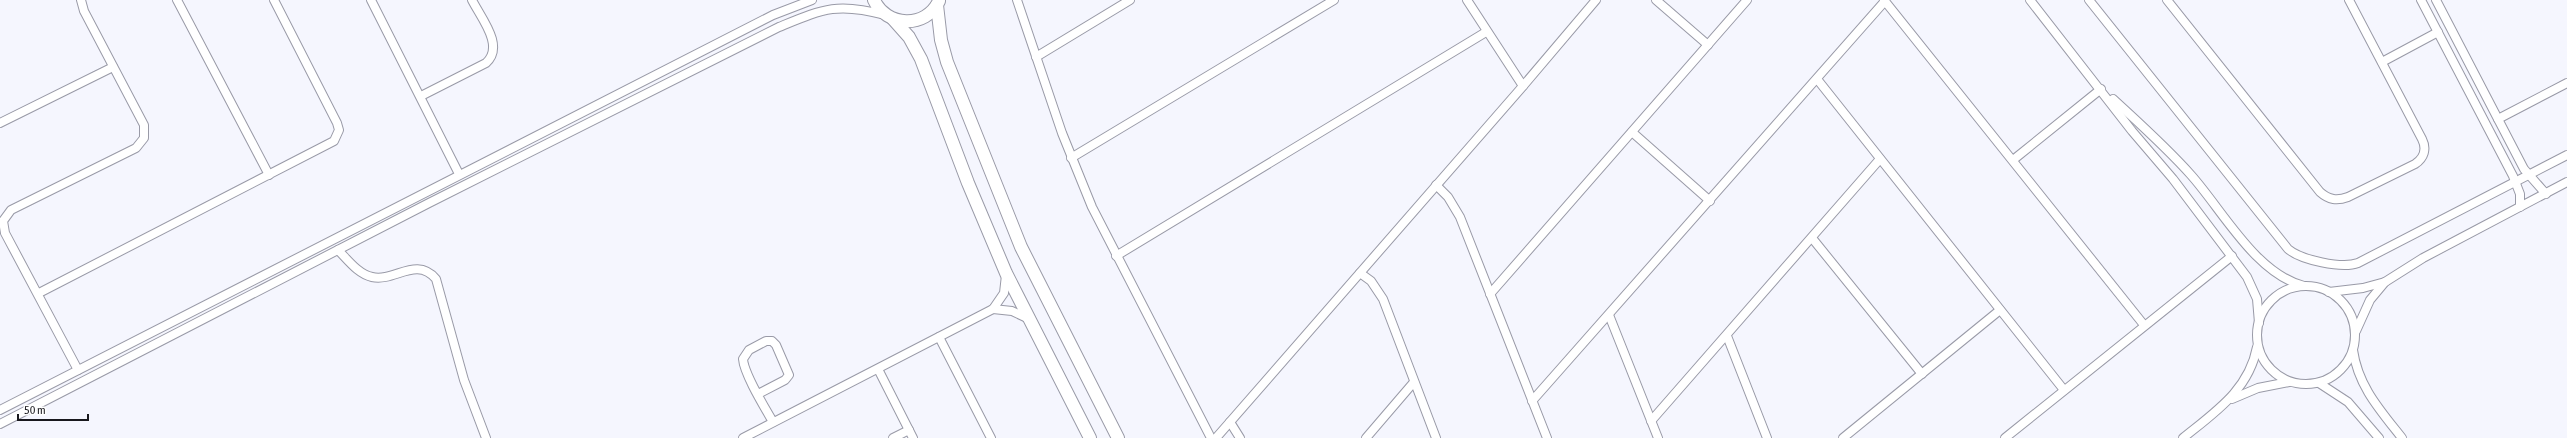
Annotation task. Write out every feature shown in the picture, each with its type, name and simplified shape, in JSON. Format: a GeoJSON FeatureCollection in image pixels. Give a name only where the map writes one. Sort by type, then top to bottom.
{"type":"FeatureCollection","features":[{"type":"Feature","properties":{"kind":"street"},"geometry":{"type":"LineString","coordinates":[[78,370],[39,293],[5,233],[3,221],[11,210],[142,143],[145,132],[144,126],[84,11],[81,0]]}},
{"type":"Feature","properties":{"kind":"street"},"geometry":{"type":"LineString","coordinates":[[177,0],[269,175]]}},
{"type":"Feature","properties":{"kind":"street"},"geometry":{"type":"LineString","coordinates":[[39,293],[334,141],[339,130],[274,0]]}},
{"type":"Feature","properties":{"kind":"street"},"geometry":{"type":"LineString","coordinates":[[371,0],[421,96],[459,174]]}},
{"type":"Feature","properties":{"kind":"street"},"geometry":{"type":"LineString","coordinates":[[421,96],[486,63],[492,56],[493,41],[472,0]]}},
{"type":"Feature","properties":{"kind":"street"},"geometry":{"type":"LineString","coordinates":[[0,410],[459,174],[773,15],[812,0]]}},
{"type":"Feature","properties":{"kind":"street"},"geometry":{"type":"LineString","coordinates":[[874,0],[909,37],[921,59],[968,183],[1006,273],[1090,438]]}},
{"type":"Feature","properties":{"kind":"street"},"geometry":{"type":"LineString","coordinates":[[1017,0],[1071,158],[1092,207],[1211,438]]}},
{"type":"Feature","properties":{"kind":"street"},"geometry":{"type":"LineString","coordinates":[[1036,57],[1130,0]]}},
{"type":"Feature","properties":{"kind":"street"},"geometry":{"type":"LineString","coordinates":[[1071,158],[1334,0]]}},
{"type":"Feature","properties":{"kind":"street"},"geometry":{"type":"LineString","coordinates":[[1467,0],[1486,32],[1523,86]]}},
{"type":"Feature","properties":{"kind":"street"},"geometry":{"type":"LineString","coordinates":[[1216,438],[1523,86],[1596,0]]}},
{"type":"Feature","properties":{"kind":"street"},"geometry":{"type":"LineString","coordinates":[[1656,0],[1708,45]]}},
{"type":"Feature","properties":{"kind":"street"},"geometry":{"type":"LineString","coordinates":[[1490,294],[1747,0]]}},
{"type":"Feature","properties":{"kind":"street"},"geometry":{"type":"LineString","coordinates":[[1532,401],[1885,0],[2144,326]]}},
{"type":"Feature","properties":{"kind":"street"},"geometry":{"type":"LineString","coordinates":[[2030,0],[2232,256],[2255,291],[2259,307],[2258,344],[2251,369],[2228,402]]}},
{"type":"Feature","properties":{"kind":"street"},"geometry":{"type":"LineString","coordinates":[[2090,0],[2284,243],[2297,255],[2344,265],[2354,264],[2567,155]]}},
{"type":"Feature","properties":{"kind":"street"},"geometry":{"type":"LineString","coordinates":[[2167,0],[2320,192],[2328,198],[2338,200],[2348,197],[2415,164],[2424,154],[2424,144],[2349,0]]}},
{"type":"Feature","properties":{"kind":"street"},"geometry":{"type":"LineString","coordinates":[[2421,0],[2516,182],[2520,208]]}},
{"type":"Feature","properties":{"kind":"street"},"geometry":{"type":"LineString","coordinates":[[2436,0],[2528,175],[2546,194]]}},
{"type":"Feature","properties":{"kind":"street"},"geometry":{"type":"LineString","coordinates":[[0,424],[338,250],[786,24],[816,12],[834,7],[861,8],[905,22],[917,20],[928,14],[938,3]]}},
{"type":"Feature","properties":{"kind":"street"},"geometry":{"type":"LineString","coordinates":[[938,3],[946,56],[1000,198],[1032,271],[1118,438]]}},
{"type":"Feature","properties":{"kind":"street"},"geometry":{"type":"LineString","coordinates":[[1116,256],[1486,32]]}},
{"type":"Feature","properties":{"kind":"street"},"geometry":{"type":"LineString","coordinates":[[2382,62],[2438,32]]}},
{"type":"Feature","properties":{"kind":"street"},"geometry":{"type":"LineString","coordinates":[[0,123],[113,66]]}},
{"type":"Feature","properties":{"kind":"street"},"geometry":{"type":"LineString","coordinates":[[1817,79],[2064,390]]}},
{"type":"Feature","properties":{"kind":"street"},"geometry":{"type":"LineString","coordinates":[[2498,119],[2567,83]]}},
{"type":"Feature","properties":{"kind":"street"},"geometry":{"type":"LineString","coordinates":[[2013,160],[2101,89]]}},
{"type":"Feature","properties":{"kind":"street"},"geometry":{"type":"LineString","coordinates":[[2101,89],[2180,163],[2262,262],[2283,277],[2329,292],[2358,289],[2385,282],[2423,258],[2567,182]]}},
{"type":"Feature","properties":{"kind":"street"},"geometry":{"type":"LineString","coordinates":[[1632,132],[1710,200]]}},
{"type":"Feature","properties":{"kind":"street"},"geometry":{"type":"LineString","coordinates":[[1652,421],[1880,159]]}},
{"type":"Feature","properties":{"kind":"street"},"geometry":{"type":"LineString","coordinates":[[1436,185],[1457,210],[1547,438]]}},
{"type":"Feature","properties":{"kind":"street"},"geometry":{"type":"LineString","coordinates":[[1812,238],[1922,374]]}},
{"type":"Feature","properties":{"kind":"street"},"geometry":{"type":"LineString","coordinates":[[338,250],[359,271],[371,277],[385,277],[415,269],[429,272],[436,279],[464,380],[486,438]]}},
{"type":"Feature","properties":{"kind":"street"},"geometry":{"type":"LineString","coordinates":[[2005,438],[2232,256]]}},
{"type":"Feature","properties":{"kind":"street"},"geometry":{"type":"LineString","coordinates":[[743,438],[993,309],[1004,293],[1006,273]]}},
{"type":"Feature","properties":{"kind":"street"},"geometry":{"type":"LineString","coordinates":[[1360,273],[1371,281],[1383,299],[1436,438]]}},
{"type":"Feature","properties":{"kind":"street"},"geometry":{"type":"LineString","coordinates":[[2385,282],[2363,311],[2355,334],[2353,350],[2358,373],[2368,394],[2402,438]]}},
{"type":"Feature","properties":{"kind":"street"},"geometry":{"type":"LineString","coordinates":[[2259,323],[2264,311],[2282,293],[2307,286]]}},
{"type":"Feature","properties":{"kind":"street"},"geometry":{"type":"LineString","coordinates":[[2329,292],[2348,309],[2355,334]]}},
{"type":"Feature","properties":{"kind":"street"},"geometry":{"type":"LineString","coordinates":[[993,309],[1012,311],[1030,320]]}},
{"type":"Feature","properties":{"kind":"street"},"geometry":{"type":"LineString","coordinates":[[1843,438],[2000,310]]}},
{"type":"Feature","properties":{"kind":"street"},"geometry":{"type":"LineString","coordinates":[[1609,315],[1658,438]]}},
{"type":"Feature","properties":{"kind":"street"},"geometry":{"type":"LineString","coordinates":[[1727,336],[1767,438]]}},
{"type":"Feature","properties":{"kind":"street"},"geometry":{"type":"LineString","coordinates":[[939,337],[991,438]]}},
{"type":"Feature","properties":{"kind":"street"},"geometry":{"type":"LineString","coordinates":[[758,394],[785,380],[789,375],[776,345],[772,341],[766,341],[754,347],[743,356],[744,365],[758,394],[773,422]]}},
{"type":"Feature","properties":{"kind":"street"},"geometry":{"type":"LineString","coordinates":[[2258,344],[2268,367],[2290,382],[2304,385],[2319,383],[2340,371],[2353,350]]}},
{"type":"Feature","properties":{"kind":"street"},"geometry":{"type":"LineString","coordinates":[[878,369],[913,438]]}},
{"type":"Feature","properties":{"kind":"street"},"geometry":{"type":"LineString","coordinates":[[1366,438],[1414,382]]}},
{"type":"Feature","properties":{"kind":"street"},"geometry":{"type":"LineString","coordinates":[[2183,438],[2228,402],[2258,388],[2290,382]]}},
{"type":"Feature","properties":{"kind":"street"},"geometry":{"type":"LineString","coordinates":[[2319,383],[2348,402],[2379,438]]}},
{"type":"Feature","properties":{"kind":"street"},"geometry":{"type":"LineString","coordinates":[[1230,422],[1240,438]]}},
{"type":"Feature","properties":{"kind":"street"},"geometry":{"type":"LineString","coordinates":[[893,438],[909,430]]}}]}
